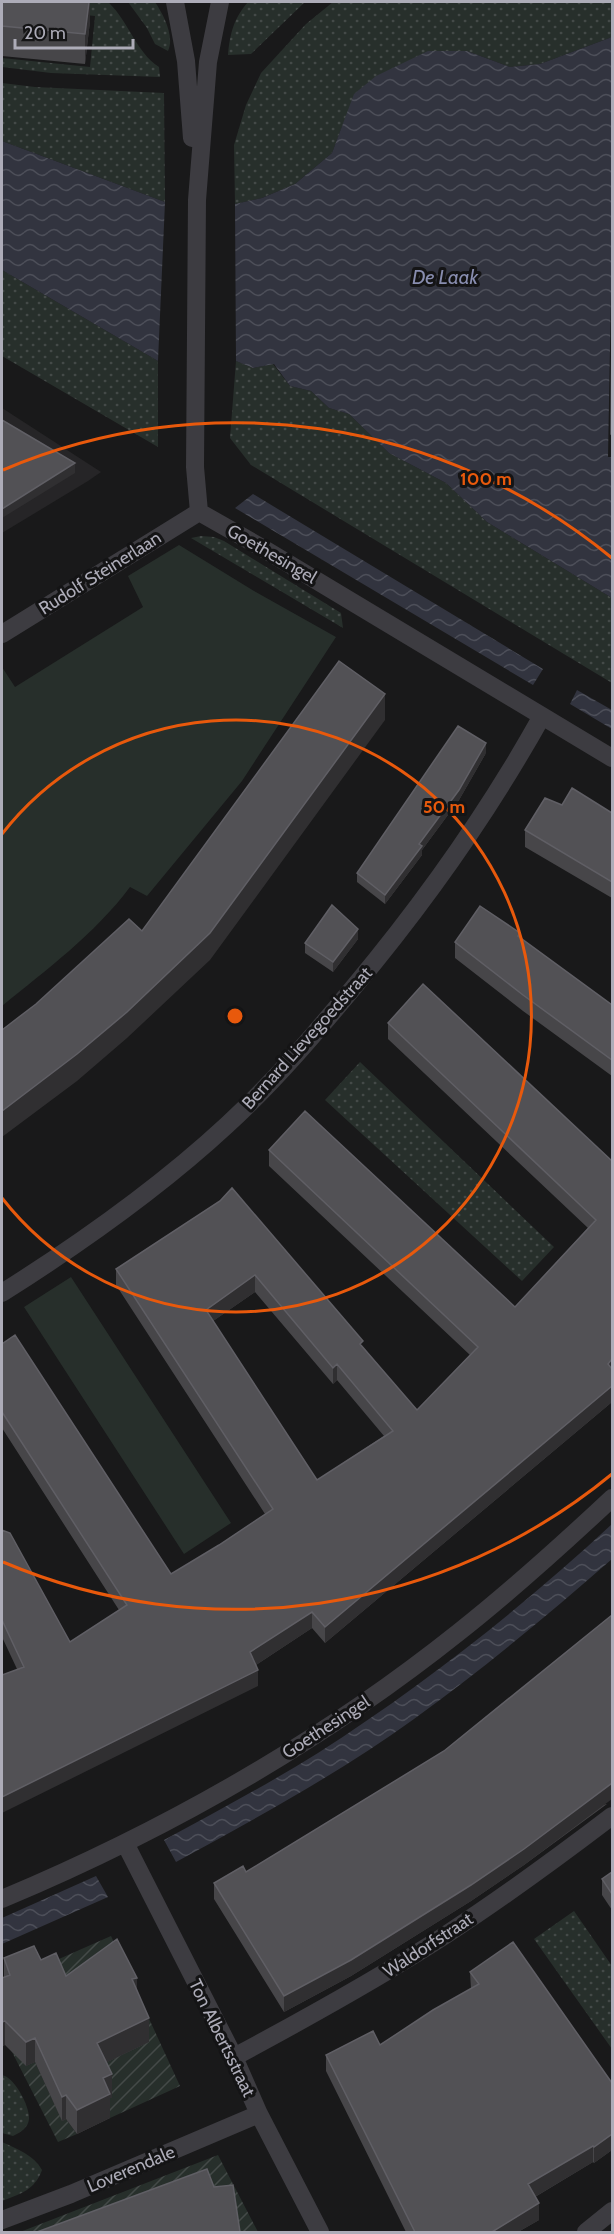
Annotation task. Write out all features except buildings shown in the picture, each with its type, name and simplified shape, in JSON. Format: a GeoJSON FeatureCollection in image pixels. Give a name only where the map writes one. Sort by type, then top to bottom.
{"type":"FeatureCollection","features":[{"type":"Feature","properties":{"kind":"street"},"geometry":{"type":"LineString","coordinates":[[175,2],[186,61],[197,200]]}},
{"type":"Feature","properties":{"kind":"street"},"geometry":{"type":"LineString","coordinates":[[199,512],[195,467],[197,200],[208,62],[220,2]]}},
{"type":"Feature","properties":{"kind":"street","name":"Rudolf Steinerlaan"},"geometry":{"type":"LineString","coordinates":[[2,634],[199,512]]}},
{"type":"Feature","properties":{"kind":"street","name":"Goethesingel"},"geometry":{"type":"LineString","coordinates":[[199,512],[612,758]]}},
{"type":"Feature","properties":{"kind":"street","name":"Bernard Lievegoedstraat"},"geometry":{"type":"LineString","coordinates":[[2,1293],[115,1218],[227,1125],[280,1072],[371,966],[428,893],[460,849],[542,716]]}},
{"type":"Feature","properties":{"kind":"street","name":"Goethesingel"},"geometry":{"type":"LineString","coordinates":[[2,1899],[124,1843],[192,1808],[267,1764],[387,1686],[468,1625],[530,1573],[612,1498]]}},
{"type":"Feature","properties":{"kind":"street","name":"Waldorfstraat"},"geometry":{"type":"LineString","coordinates":[[234,2057],[304,2020],[444,1936],[526,1880],[612,1816]]}},
{"type":"Feature","properties":{"kind":"street","name":"Ton Albertsstraat"},"geometry":{"type":"LineString","coordinates":[[124,1843],[234,2057],[259,2114],[320,2232]]}},
{"type":"Feature","properties":{"kind":"street","name":"Loverendale"},"geometry":{"type":"LineString","coordinates":[[2,2220],[71,2194],[259,2114]]}},
{"type":"Feature","properties":{"kind":"street"},"geometry":{"type":"LineString","coordinates":[[586,2232],[612,2211]]}},
{"type":"Feature","properties":{"kind":"shaded area"},"geometry":{"type":"Polygon","coordinates":[[[57,2],[109,3],[144,53],[159,67],[160,77],[51,73],[2,67],[2,58],[90,67],[95,16],[56,12],[57,2]]]}},
{"type":"Feature","properties":{"kind":"shaded area"},"geometry":{"type":"Polygon","coordinates":[[[128,2],[155,2],[169,32],[168,51],[155,44],[147,28],[128,2]]]}},
{"type":"Feature","properties":{"kind":"shaded area"},"geometry":{"type":"Polygon","coordinates":[[[248,2],[305,2],[251,54],[228,55],[234,26],[248,2]]]}},
{"type":"Feature","properties":{"kind":"shaded area"},"geometry":{"type":"Polygon","coordinates":[[[333,2],[612,2],[612,37],[540,64],[510,67],[467,51],[343,124],[332,153],[295,184],[262,198],[235,204],[234,145],[246,105],[261,73],[306,24],[333,2]]]}},
{"type":"Feature","properties":{"kind":"shaded area"},"geometry":{"type":"Polygon","coordinates":[[[2,83],[35,87],[164,93],[165,202],[2,141],[2,83]]]}},
{"type":"Feature","properties":{"kind":"shaded area"},"geometry":{"type":"Polygon","coordinates":[[[2,270],[158,361],[158,447],[2,356],[2,270]]]}},
{"type":"Feature","properties":{"kind":"shaded area"},"geometry":{"type":"Polygon","coordinates":[[[236,361],[253,368],[273,364],[290,386],[311,391],[329,408],[349,414],[389,453],[446,483],[487,522],[612,598],[612,683],[251,465],[230,438],[236,361]]]}},
{"type":"Feature","properties":{"kind":"shaded area"},"geometry":{"type":"Polygon","coordinates":[[[2,408],[101,472],[2,533],[2,408]]]}},
{"type":"Feature","properties":{"kind":"shaded area"},"geometry":{"type":"Polygon","coordinates":[[[201,536],[224,541],[341,613],[343,628],[191,538],[201,536]]]}},
{"type":"Feature","properties":{"kind":"shaded area"},"geometry":{"type":"Polygon","coordinates":[[[179,545],[336,637],[242,781],[147,896],[130,887],[86,936],[2,1006],[2,667],[15,687],[143,607],[128,576],[179,545]]]}},
{"type":"Feature","properties":{"kind":"shaded area"},"geometry":{"type":"Polygon","coordinates":[[[360,1062],[554,1247],[522,1281],[325,1100],[360,1062]]]}},
{"type":"Feature","properties":{"kind":"shaded area"},"geometry":{"type":"Polygon","coordinates":[[[71,1277],[231,1523],[184,1554],[24,1307],[71,1277]]]}},
{"type":"Feature","properties":{"kind":"shaded area"},"geometry":{"type":"Polygon","coordinates":[[[574,1911],[612,1966],[612,2049],[534,1939],[574,1911]]]}},
{"type":"Feature","properties":{"kind":"shaded area"},"geometry":{"type":"Polygon","coordinates":[[[111,1936],[180,2086],[110,2118],[34,1970],[111,1936]]]}},
{"type":"Feature","properties":{"kind":"shaded area"},"geometry":{"type":"Polygon","coordinates":[[[2,1983],[26,2066],[35,2062],[62,2120],[66,2119],[77,2134],[58,2142],[11,2050],[2,1983]]]}},
{"type":"Feature","properties":{"kind":"shaded area"},"geometry":{"type":"Polygon","coordinates":[[[2,2075],[16,2086],[29,2113],[26,2127],[13,2136],[2,2133],[2,2075]]]}},
{"type":"Feature","properties":{"kind":"shaded area"},"geometry":{"type":"Polygon","coordinates":[[[2,2142],[30,2156],[42,2170],[31,2187],[2,2201],[2,2142]]]}},
{"type":"Feature","properties":{"kind":"shaded area"},"geometry":{"type":"Polygon","coordinates":[[[218,2155],[258,2232],[20,2232],[218,2155]]]}},
{"type":"Feature","properties":{"kind":"water","name":"De Laak"},"geometry":{"type":"Polygon","coordinates":[[[612,37],[612,234],[608,457],[612,457],[612,598],[487,522],[446,483],[389,453],[349,414],[329,408],[311,391],[290,386],[274,364],[253,368],[236,361],[235,204],[262,198],[295,184],[332,153],[354,94],[376,76],[428,51],[467,51],[510,67],[540,64],[612,37]]]}},
{"type":"Feature","properties":{"kind":"water"},"geometry":{"type":"Polygon","coordinates":[[[2,141],[165,202],[158,361],[2,270],[2,141]]]}},
{"type":"Feature","properties":{"kind":"water"},"geometry":{"type":"Polygon","coordinates":[[[253,494],[543,669],[533,685],[235,508],[253,494]]]}},
{"type":"Feature","properties":{"kind":"water"},"geometry":{"type":"Polygon","coordinates":[[[577,690],[612,710],[612,729],[570,704],[577,690]]]}},
{"type":"Feature","properties":{"kind":"water"},"geometry":{"type":"Polygon","coordinates":[[[612,1524],[612,1559],[465,1681],[357,1758],[267,1812],[176,1862],[164,1840],[318,1753],[395,1701],[507,1616],[612,1524]]]}},
{"type":"Feature","properties":{"kind":"water"},"geometry":{"type":"Polygon","coordinates":[[[96,1876],[108,1897],[2,1944],[2,1918],[96,1876]]]}}]}
